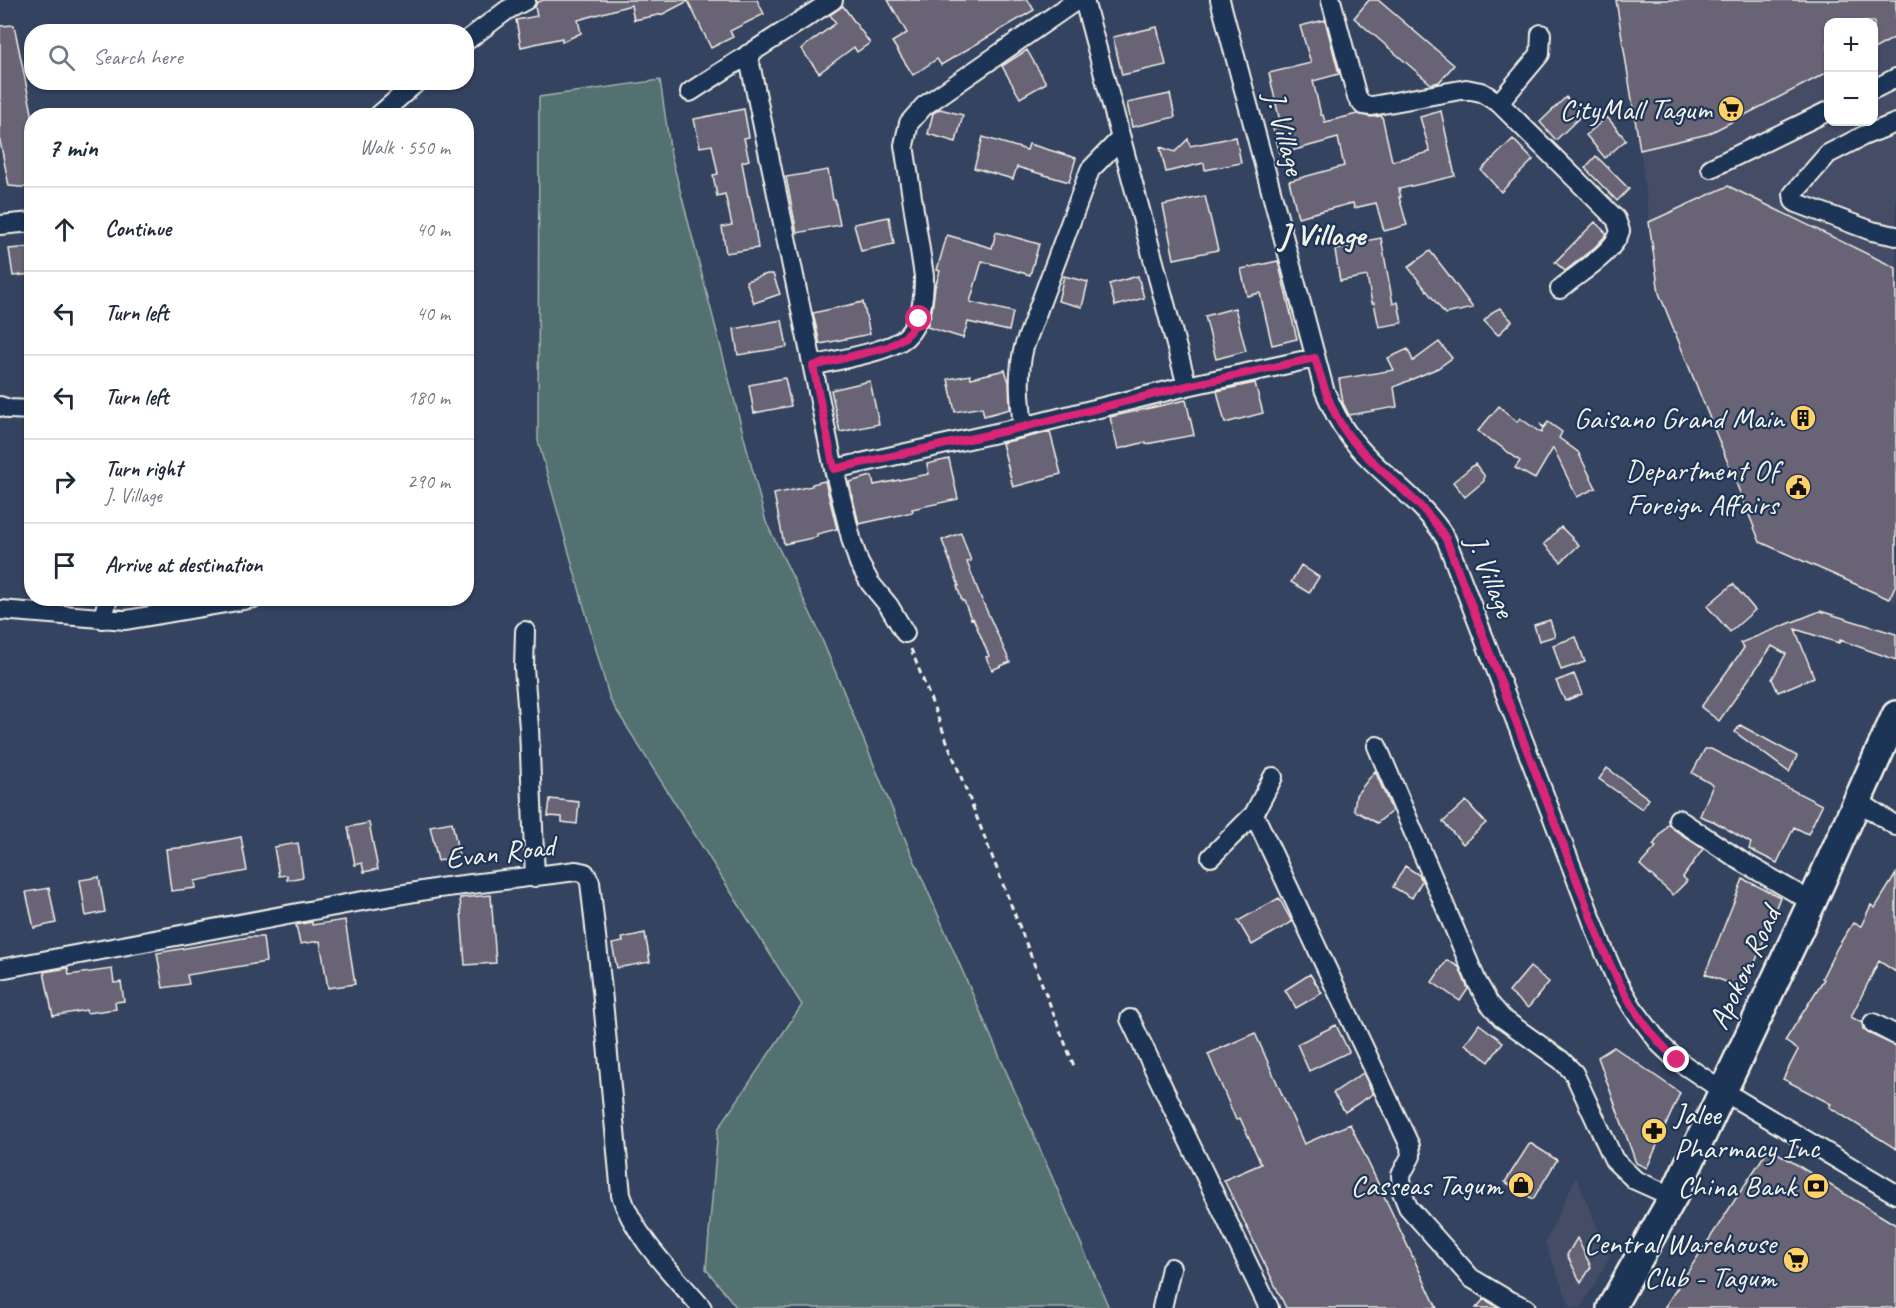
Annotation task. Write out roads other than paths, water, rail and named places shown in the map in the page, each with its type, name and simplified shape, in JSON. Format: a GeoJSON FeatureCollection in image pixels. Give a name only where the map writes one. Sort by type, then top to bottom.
{"type":"FeatureCollection","features":[{"type":"Feature","properties":{"kind":"highway","name":"Apokon Road"},"geometry":{"type":"LineString","coordinates":[[1611,1308],[1673,1197],[1812,902],[1896,715]]}},
{"type":"Feature","properties":{"kind":"street"},"geometry":{"type":"LineString","coordinates":[[474,35],[507,10],[526,0]]}},
{"type":"Feature","properties":{"kind":"street"},"geometry":{"type":"LineString","coordinates":[[690,92],[833,0]]}},
{"type":"Feature","properties":{"kind":"street"},"geometry":{"type":"LineString","coordinates":[[813,366],[888,347],[905,337],[919,319],[924,296],[924,276],[904,145],[909,123],[924,106],[1077,0]]}},
{"type":"Feature","properties":{"kind":"street"},"geometry":{"type":"LineString","coordinates":[[1084,0],[1187,386]]}},
{"type":"Feature","properties":{"kind":"street","name":"J. Village"},"geometry":{"type":"LineString","coordinates":[[1221,0],[1315,358],[1335,414],[1348,435],[1428,513],[1446,539],[1617,981],[1633,1008],[1661,1045],[1684,1066],[1896,1194]]}},
{"type":"Feature","properties":{"kind":"street"},"geometry":{"type":"LineString","coordinates":[[1331,0],[1357,97],[1363,105],[1372,106],[1466,89],[1481,92],[1499,103],[1616,219],[1619,224],[1619,235],[1614,243],[1560,289]]}},
{"type":"Feature","properties":{"kind":"street"},"geometry":{"type":"LineString","coordinates":[[1499,103],[1540,54],[1541,34]]}},
{"type":"Feature","properties":{"kind":"street"},"geometry":{"type":"LineString","coordinates":[[748,54],[834,469],[852,542],[870,583],[889,606],[905,633]]}},
{"type":"Feature","properties":{"kind":"street"},"geometry":{"type":"LineString","coordinates":[[1878,87],[1896,78]]}},
{"type":"Feature","properties":{"kind":"street"},"geometry":{"type":"LineString","coordinates":[[387,108],[408,90]]}},
{"type":"Feature","properties":{"kind":"street"},"geometry":{"type":"LineString","coordinates":[[1711,168],[1824,113]]}},
{"type":"Feature","properties":{"kind":"street"},"geometry":{"type":"LineString","coordinates":[[1896,123],[1863,136],[1828,154],[1793,194],[1794,201],[1797,203],[1872,231],[1896,236]]}},
{"type":"Feature","properties":{"kind":"street"},"geometry":{"type":"LineString","coordinates":[[1023,427],[1019,378],[1024,347],[1090,170],[1121,138]]}},
{"type":"Feature","properties":{"kind":"street"},"geometry":{"type":"LineString","coordinates":[[0,225],[24,223]]}},
{"type":"Feature","properties":{"kind":"street"},"geometry":{"type":"LineString","coordinates":[[834,469],[1315,358]]}},
{"type":"Feature","properties":{"kind":"street"},"geometry":{"type":"LineString","coordinates":[[0,406],[24,410]]}},
{"type":"Feature","properties":{"kind":"street"},"geometry":{"type":"LineString","coordinates":[[103,619],[106,606]]}},
{"type":"Feature","properties":{"kind":"street"},"geometry":{"type":"LineString","coordinates":[[0,610],[126,620],[208,606]]}},
{"type":"Feature","properties":{"kind":"street"},"geometry":{"type":"LineString","coordinates":[[525,630],[524,668],[529,728],[535,877]]}},
{"type":"Feature","properties":{"kind":"street"},"geometry":{"type":"LineString","coordinates":[[1377,746],[1477,982],[1489,1003],[1502,1018],[1562,1060],[1574,1073],[1614,1160],[1635,1180],[1673,1197]]}},
{"type":"Feature","properties":{"kind":"street"},"geometry":{"type":"LineString","coordinates":[[1211,857],[1254,814],[1273,777]]}},
{"type":"Feature","properties":{"kind":"street"},"geometry":{"type":"LineString","coordinates":[[1858,801],[1896,826]]}},
{"type":"Feature","properties":{"kind":"street"},"geometry":{"type":"LineString","coordinates":[[1254,814],[1410,1146],[1411,1156],[1401,1175],[1402,1192],[1408,1207],[1471,1278],[1526,1308]]}},
{"type":"Feature","properties":{"kind":"street"},"geometry":{"type":"LineString","coordinates":[[1678,819],[1751,867],[1812,902]]}},
{"type":"Feature","properties":{"kind":"street","name":"Evan Road"},"geometry":{"type":"LineString","coordinates":[[0,969],[439,888],[581,871],[588,876],[602,990],[621,1195],[625,1208],[643,1237],[702,1308]]}},
{"type":"Feature","properties":{"kind":"street"},"geometry":{"type":"LineString","coordinates":[[1130,1019],[1269,1308]]}},
{"type":"Feature","properties":{"kind":"street"},"geometry":{"type":"LineString","coordinates":[[1873,1023],[1896,1035]]}},
{"type":"Feature","properties":{"kind":"street"},"geometry":{"type":"LineString","coordinates":[[1162,1308],[1171,1268]]}},
{"type":"Feature","properties":{"kind":"place","name":"CityMall Tagum"},"geometry":{"type":"Point","coordinates":[1731,109]}},
{"type":"Feature","properties":{"kind":"place","name":"Gaisano Grand Main"},"geometry":{"type":"Point","coordinates":[1803,418]}},
{"type":"Feature","properties":{"kind":"place","name":"Department Of Foreign Affairs"},"geometry":{"type":"Point","coordinates":[1798,487]}},
{"type":"Feature","properties":{"kind":"place","name":"Jalee Pharmacy Inc"},"geometry":{"type":"Point","coordinates":[1654,1131]}},
{"type":"Feature","properties":{"kind":"place","name":"Casseas Tagum"},"geometry":{"type":"Point","coordinates":[1521,1185]}},
{"type":"Feature","properties":{"kind":"place","name":"China Bank"},"geometry":{"type":"Point","coordinates":[1816,1186]}},
{"type":"Feature","properties":{"kind":"place","name":"Central Warehouse Club - Tagum"},"geometry":{"type":"Point","coordinates":[1796,1260]}},
{"type":"Feature","properties":{"kind":"district","name":"J Village"},"geometry":{"type":"Point","coordinates":[1322,234]}}]}
